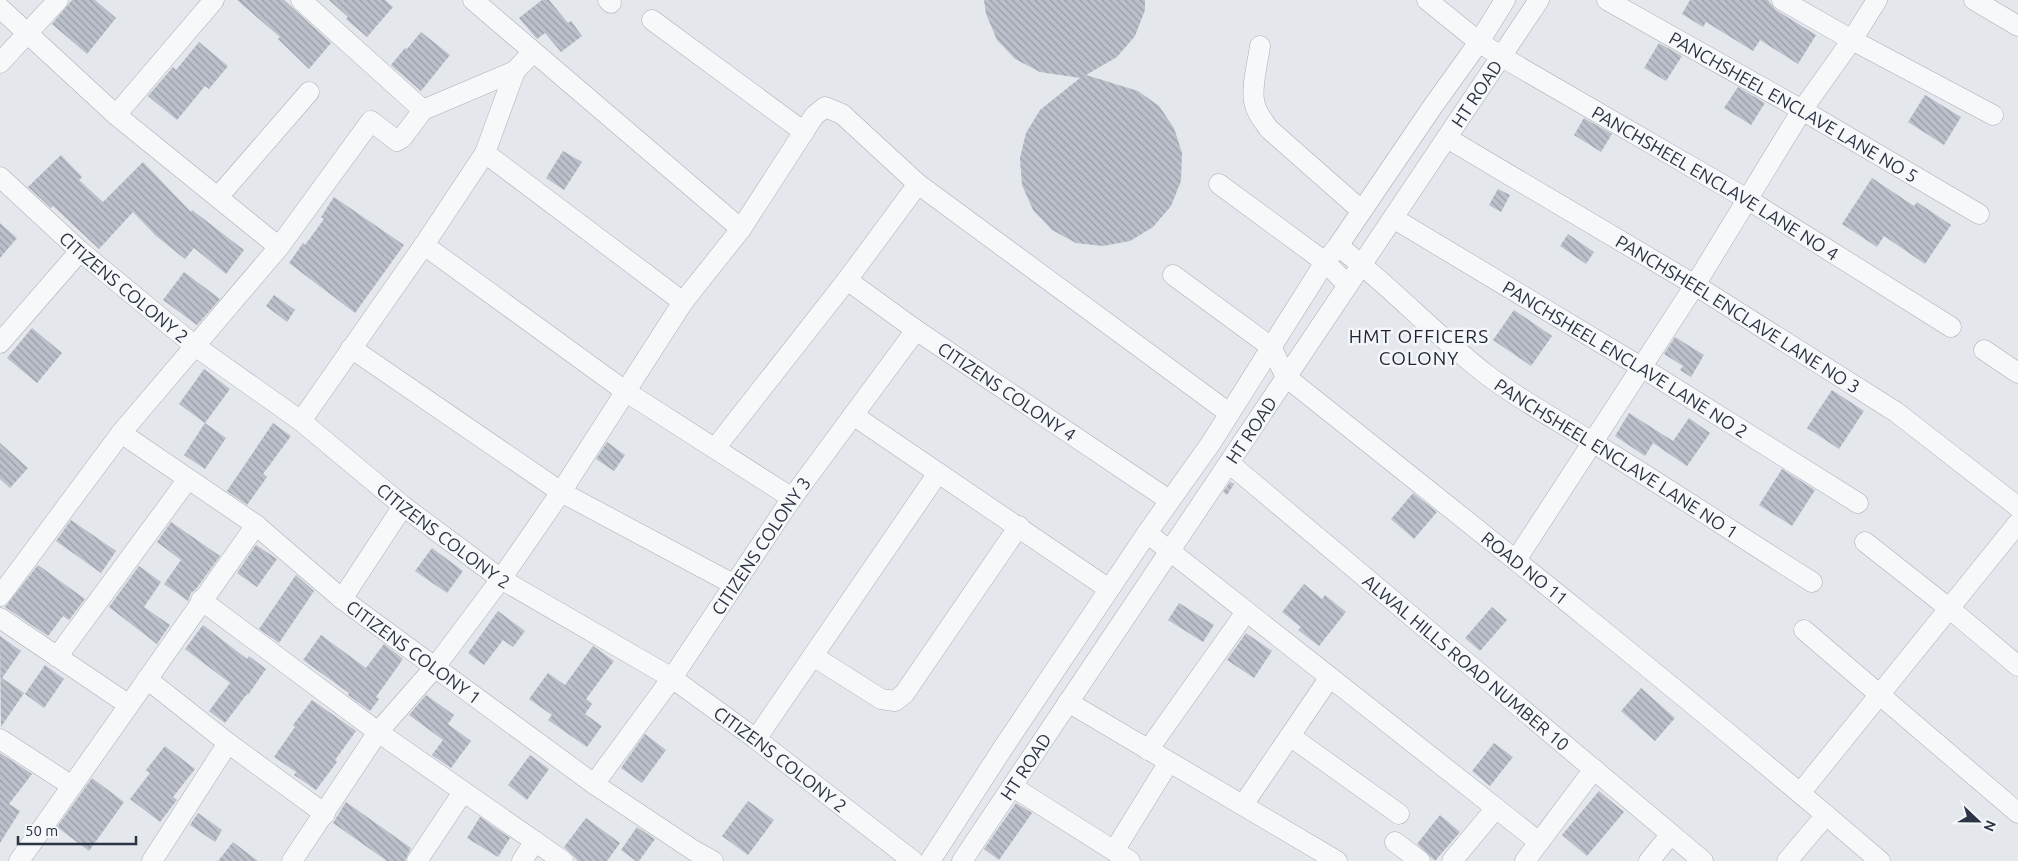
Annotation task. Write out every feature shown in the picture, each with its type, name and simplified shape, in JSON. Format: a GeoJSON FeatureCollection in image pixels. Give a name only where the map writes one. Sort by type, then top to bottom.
{"type":"FeatureCollection","features":[{"type":"Feature","properties":{"kind":"street"},"geometry":{"type":"LineString","coordinates":[[0,63],[28,35],[58,0]]}},
{"type":"Feature","properties":{"kind":"street"},"geometry":{"type":"LineString","coordinates":[[116,114],[214,0]]}},
{"type":"Feature","properties":{"kind":"street"},"geometry":{"type":"LineString","coordinates":[[301,0],[423,110]]}},
{"type":"Feature","properties":{"kind":"street"},"geometry":{"type":"LineString","coordinates":[[473,0],[741,229]]}},
{"type":"Feature","properties":{"kind":"street","name":"PANCHSHEEL ENCLAVE LANE NO 4"},"geometry":{"type":"LineString","coordinates":[[1427,0],[1479,42],[1502,57],[1747,199],[1951,327]]}},
{"type":"Feature","properties":{"kind":"street","name":"HT ROAD"},"geometry":{"type":"LineString","coordinates":[[930,861],[1109,589],[1169,500],[1211,443],[1325,262],[1479,42],[1505,0]]}},
{"type":"Feature","properties":{"kind":"street","name":"HT ROAD"},"geometry":{"type":"LineString","coordinates":[[962,861],[1013,788],[1068,702],[1347,284],[1539,0]]}},
{"type":"Feature","properties":{"kind":"street","name":"PANCHSHEEL ENCLAVE LANE NO 5"},"geometry":{"type":"LineString","coordinates":[[1607,0],[1802,110],[1979,214]]}},
{"type":"Feature","properties":{"kind":"street"},"geometry":{"type":"LineString","coordinates":[[1782,0],[1852,40],[1993,115]]}},
{"type":"Feature","properties":{"kind":"street"},"geometry":{"type":"LineString","coordinates":[[1516,560],[1695,285],[1802,110],[1852,40],[1877,0]]}},
{"type":"Feature","properties":{"kind":"street"},"geometry":{"type":"LineString","coordinates":[[1974,0],[2018,26]]}},
{"type":"Feature","properties":{"kind":"street"},"geometry":{"type":"LineString","coordinates":[[0,8],[116,114],[279,247]]}},
{"type":"Feature","properties":{"kind":"street"},"geometry":{"type":"LineString","coordinates":[[652,20],[804,132]]}},
{"type":"Feature","properties":{"kind":"street"},"geometry":{"type":"LineString","coordinates":[[1260,46],[1254,90],[1255,105],[1269,129],[1362,211]]}},
{"type":"Feature","properties":{"kind":"street"},"geometry":{"type":"LineString","coordinates":[[301,421],[424,245],[485,153],[515,71],[533,52]]}},
{"type":"Feature","properties":{"kind":"street"},"geometry":{"type":"LineString","coordinates":[[0,596],[121,433],[279,247],[371,121],[397,140],[402,138],[423,110],[515,71]]}},
{"type":"Feature","properties":{"kind":"street"},"geometry":{"type":"LineString","coordinates":[[218,196],[309,92]]}},
{"type":"Feature","properties":{"kind":"street"},"geometry":{"type":"LineString","coordinates":[[292,861],[378,732],[434,667],[501,579],[561,492],[683,302],[741,229],[814,116],[825,107],[842,114],[918,184],[1229,413]]}},
{"type":"Feature","properties":{"kind":"street","name":"PANCHSHEEL ENCLAVE LANE NO 3"},"geometry":{"type":"LineString","coordinates":[[1447,138],[1695,285],[1896,412],[2018,507]]}},
{"type":"Feature","properties":{"kind":"street"},"geometry":{"type":"LineString","coordinates":[[485,153],[683,302]]}},
{"type":"Feature","properties":{"kind":"street","name":"CITIZENS COLONY 2"},"geometry":{"type":"LineString","coordinates":[[0,177],[80,251],[195,346],[301,421],[403,506],[501,579],[672,678],[756,739],[913,861]]}},
{"type":"Feature","properties":{"kind":"street"},"geometry":{"type":"LineString","coordinates":[[716,447],[847,280],[918,184]]}},
{"type":"Feature","properties":{"kind":"street"},"geometry":{"type":"LineString","coordinates":[[1218,184],[1325,262],[1347,284]]}},
{"type":"Feature","properties":{"kind":"street","name":"PANCHSHEEL ENCLAVE LANE NO 2"},"geometry":{"type":"LineString","coordinates":[[1393,218],[1642,367],[1858,503]]}},
{"type":"Feature","properties":{"kind":"street"},"geometry":{"type":"LineString","coordinates":[[424,245],[625,390],[716,447],[792,498]]}},
{"type":"Feature","properties":{"kind":"street","name":"PANCHSHEEL ENCLAVE LANE NO 1"},"geometry":{"type":"LineString","coordinates":[[1338,246],[1362,264],[1487,375],[1542,412],[1812,582]]}},
{"type":"Feature","properties":{"kind":"street"},"geometry":{"type":"LineString","coordinates":[[0,343],[80,251]]}},
{"type":"Feature","properties":{"kind":"street","name":"ROAD NO 11"},"geometry":{"type":"LineString","coordinates":[[1173,276],[1271,347],[1286,377],[1516,560],[1801,792],[1880,861]]}},
{"type":"Feature","properties":{"kind":"street","name":"CITIZENS COLONY 4"},"geometry":{"type":"LineString","coordinates":[[847,280],[916,330],[1169,500]]}},
{"type":"Feature","properties":{"kind":"street","name":"CITIZENS COLONY 3"},"geometry":{"type":"LineString","coordinates":[[594,784],[672,678],[792,498],[916,330]]}},
{"type":"Feature","properties":{"kind":"street"},"geometry":{"type":"LineString","coordinates":[[351,348],[561,492],[733,584]]}},
{"type":"Feature","properties":{"kind":"street"},"geometry":{"type":"LineString","coordinates":[[1984,350],[2018,373]]}},
{"type":"Feature","properties":{"kind":"street"},"geometry":{"type":"LineString","coordinates":[[853,415],[1019,526],[1109,589]]}},
{"type":"Feature","properties":{"kind":"street","name":"CITIZENS COLONY 1"},"geometry":{"type":"LineString","coordinates":[[121,433],[256,525],[342,599],[690,856],[713,861]]}},
{"type":"Feature","properties":{"kind":"street","name":"ALWAL HILLS ROAD NUMBER 10"},"geometry":{"type":"LineString","coordinates":[[1229,463],[1703,861]]}},
{"type":"Feature","properties":{"kind":"street"},"geometry":{"type":"LineString","coordinates":[[756,739],[938,473]]}},
{"type":"Feature","properties":{"kind":"street"},"geometry":{"type":"LineString","coordinates":[[57,656],[188,479]]}},
{"type":"Feature","properties":{"kind":"street"},"geometry":{"type":"LineString","coordinates":[[342,599],[403,506]]}},
{"type":"Feature","properties":{"kind":"street"},"geometry":{"type":"LineString","coordinates":[[1801,792],[2018,523]]}},
{"type":"Feature","properties":{"kind":"street"},"geometry":{"type":"LineString","coordinates":[[19,861],[201,600],[256,525]]}},
{"type":"Feature","properties":{"kind":"street"},"geometry":{"type":"LineString","coordinates":[[813,656],[881,699],[895,701],[904,694],[1019,526]]}},
{"type":"Feature","properties":{"kind":"street"},"geometry":{"type":"LineString","coordinates":[[1147,533],[1539,842]]}},
{"type":"Feature","properties":{"kind":"street"},"geometry":{"type":"LineString","coordinates":[[1865,542],[2018,666]]}},
{"type":"Feature","properties":{"kind":"street"},"geometry":{"type":"LineString","coordinates":[[201,600],[378,732],[563,861]]}},
{"type":"Feature","properties":{"kind":"street"},"geometry":{"type":"LineString","coordinates":[[1148,750],[1246,612]]}},
{"type":"Feature","properties":{"kind":"street"},"geometry":{"type":"LineString","coordinates":[[0,618],[129,705]]}},
{"type":"Feature","properties":{"kind":"street"},"geometry":{"type":"LineString","coordinates":[[1804,630],[2018,813]]}},
{"type":"Feature","properties":{"kind":"street"},"geometry":{"type":"LineString","coordinates":[[1242,805],[1330,678]]}},
{"type":"Feature","properties":{"kind":"street"},"geometry":{"type":"LineString","coordinates":[[147,679],[228,743],[325,814]]}},
{"type":"Feature","properties":{"kind":"street"},"geometry":{"type":"LineString","coordinates":[[1068,702],[1337,861]]}},
{"type":"Feature","properties":{"kind":"street"},"geometry":{"type":"LineString","coordinates":[[1290,736],[1399,814]]}},
{"type":"Feature","properties":{"kind":"street"},"geometry":{"type":"LineString","coordinates":[[0,739],[72,786]]}},
{"type":"Feature","properties":{"kind":"street"},"geometry":{"type":"LineString","coordinates":[[152,861],[228,743]]}},
{"type":"Feature","properties":{"kind":"street"},"geometry":{"type":"LineString","coordinates":[[1013,788],[1122,856],[1169,762]]}},
{"type":"Feature","properties":{"kind":"street"},"geometry":{"type":"LineString","coordinates":[[1525,861],[1594,769]]}},
{"type":"Feature","properties":{"kind":"street"},"geometry":{"type":"LineString","coordinates":[[417,861],[463,792]]}},
{"type":"Feature","properties":{"kind":"street"},"geometry":{"type":"LineString","coordinates":[[1452,861],[1496,808]]}},
{"type":"Feature","properties":{"kind":"street"},"geometry":{"type":"LineString","coordinates":[[1787,861],[1826,815]]}},
{"type":"Feature","properties":{"kind":"street"},"geometry":{"type":"LineString","coordinates":[[1649,861],[1671,834]]}},
{"type":"Feature","properties":{"kind":"street"},"geometry":{"type":"LineString","coordinates":[[522,861],[536,841]]}},
{"type":"Feature","properties":{"kind":"street"},"geometry":{"type":"LineString","coordinates":[[1395,842],[1420,861]]}},
{"type":"Feature","properties":{"kind":"building"},"geometry":{"type":"Polygon","coordinates":[[[72,0],[95,0],[116,18],[87,54],[52,24],[72,0]]]}},
{"type":"Feature","properties":{"kind":"building"},"geometry":{"type":"Polygon","coordinates":[[[237,0],[284,0],[331,43],[309,69],[278,39],[280,37],[237,0]]]}},
{"type":"Feature","properties":{"kind":"building"},"geometry":{"type":"Polygon","coordinates":[[[329,0],[385,0],[393,7],[367,37],[346,19],[348,17],[329,0]]]}},
{"type":"Feature","properties":{"kind":"building"},"geometry":{"type":"Polygon","coordinates":[[[542,0],[549,0],[568,23],[571,21],[582,36],[561,52],[545,33],[537,39],[519,18],[542,0]]]}},
{"type":"Feature","properties":{"kind":"building"},"geometry":{"type":"Polygon","coordinates":[[[984,0],[1145,0],[1145,10],[1135,36],[1117,57],[1086,75],[1138,91],[1159,106],[1174,128],[1182,153],[1181,181],[1171,206],[1153,227],[1130,241],[1103,246],[1076,243],[1052,230],[1033,210],[1022,185],[1020,158],[1026,133],[1040,110],[1080,78],[1040,72],[1015,59],[997,40],[986,14],[984,0]]]}},
{"type":"Feature","properties":{"kind":"building"},"geometry":{"type":"Polygon","coordinates":[[[1690,0],[1768,0],[1776,10],[1816,35],[1798,64],[1760,40],[1753,51],[1706,22],[1703,27],[1682,14],[1690,0]]]}},
{"type":"Feature","properties":{"kind":"building"},"geometry":{"type":"Polygon","coordinates":[[[421,32],[450,55],[421,91],[391,65],[421,32]]]}},
{"type":"Feature","properties":{"kind":"building"},"geometry":{"type":"Polygon","coordinates":[[[199,42],[228,66],[209,89],[205,86],[177,120],[148,96],[173,67],[176,70],[199,42]]]}},
{"type":"Feature","properties":{"kind":"building"},"geometry":{"type":"Polygon","coordinates":[[[1659,43],[1682,56],[1666,81],[1644,68],[1659,43]]]}},
{"type":"Feature","properties":{"kind":"building"},"geometry":{"type":"Polygon","coordinates":[[[1738,87],[1765,103],[1751,125],[1724,108],[1738,87]]]}},
{"type":"Feature","properties":{"kind":"building"},"geometry":{"type":"Polygon","coordinates":[[[1925,95],[1961,117],[1944,145],[1908,122],[1925,95]]]}},
{"type":"Feature","properties":{"kind":"building"},"geometry":{"type":"Polygon","coordinates":[[[1584,118],[1612,134],[1601,152],[1574,135],[1584,118]]]}},
{"type":"Feature","properties":{"kind":"building"},"geometry":{"type":"Polygon","coordinates":[[[563,151],[582,162],[564,190],[546,178],[563,151]]]}},
{"type":"Feature","properties":{"kind":"building"},"geometry":{"type":"Polygon","coordinates":[[[61,155],[82,177],[79,180],[103,202],[143,162],[191,212],[192,210],[244,250],[226,274],[194,248],[185,259],[156,236],[133,212],[99,249],[53,206],[51,208],[28,187],[61,155]]]}},
{"type":"Feature","properties":{"kind":"building"},"geometry":{"type":"Polygon","coordinates":[[[1872,178],[1914,206],[1917,202],[1951,225],[1925,264],[1884,236],[1877,247],[1842,224],[1872,178]]]}},
{"type":"Feature","properties":{"kind":"building"},"geometry":{"type":"Polygon","coordinates":[[[1498,189],[1510,195],[1501,212],[1489,205],[1498,189]]]}},
{"type":"Feature","properties":{"kind":"building"},"geometry":{"type":"Polygon","coordinates":[[[334,197],[404,245],[355,313],[289,263],[324,219],[321,217],[334,197]]]}},
{"type":"Feature","properties":{"kind":"building"},"geometry":{"type":"Polygon","coordinates":[[[0,223],[17,238],[0,258],[0,223]]]}},
{"type":"Feature","properties":{"kind":"building"},"geometry":{"type":"Polygon","coordinates":[[[1568,234],[1594,252],[1586,264],[1560,246],[1568,234]]]}},
{"type":"Feature","properties":{"kind":"building"},"geometry":{"type":"Polygon","coordinates":[[[184,272],[220,299],[197,325],[163,300],[184,272]]]}},
{"type":"Feature","properties":{"kind":"building"},"geometry":{"type":"Polygon","coordinates":[[[274,295],[295,310],[287,322],[266,306],[274,295]]]}},
{"type":"Feature","properties":{"kind":"building"},"geometry":{"type":"Polygon","coordinates":[[[1514,310],[1552,336],[1531,366],[1493,340],[1514,310]]]}},
{"type":"Feature","properties":{"kind":"building"},"geometry":{"type":"Polygon","coordinates":[[[32,328],[62,353],[37,383],[7,358],[32,328]]]}},
{"type":"Feature","properties":{"kind":"building"},"geometry":{"type":"Polygon","coordinates":[[[1675,337],[1704,355],[1691,377],[1680,370],[1683,366],[1664,354],[1675,337]]]}},
{"type":"Feature","properties":{"kind":"building"},"geometry":{"type":"Polygon","coordinates":[[[204,369],[230,389],[205,423],[179,404],[204,369]]]}},
{"type":"Feature","properties":{"kind":"building"},"geometry":{"type":"Polygon","coordinates":[[[1832,390],[1864,411],[1839,449],[1807,428],[1832,390]]]}},
{"type":"Feature","properties":{"kind":"building"},"geometry":{"type":"Polygon","coordinates":[[[1629,413],[1673,441],[1689,418],[1710,433],[1687,466],[1653,443],[1645,456],[1615,436],[1629,413]]]}},
{"type":"Feature","properties":{"kind":"building"},"geometry":{"type":"Polygon","coordinates":[[[205,423],[226,438],[205,469],[184,455],[205,423]]]}},
{"type":"Feature","properties":{"kind":"building"},"geometry":{"type":"Polygon","coordinates":[[[273,423],[291,436],[263,474],[267,477],[247,505],[227,491],[273,423]]]}},
{"type":"Feature","properties":{"kind":"building"},"geometry":{"type":"Polygon","coordinates":[[[607,442],[625,455],[614,471],[596,459],[607,442]]]}},
{"type":"Feature","properties":{"kind":"building"},"geometry":{"type":"Polygon","coordinates":[[[0,443],[28,468],[10,488],[0,479],[0,443]]]}},
{"type":"Feature","properties":{"kind":"building"},"geometry":{"type":"Polygon","coordinates":[[[1782,469],[1815,490],[1792,526],[1759,505],[1782,469]]]}},
{"type":"Feature","properties":{"kind":"building"},"geometry":{"type":"Polygon","coordinates":[[[1230,482],[1234,484],[1227,495],[1223,492],[1230,482]]]}},
{"type":"Feature","properties":{"kind":"building"},"geometry":{"type":"Polygon","coordinates":[[[1413,493],[1437,512],[1414,539],[1391,519],[1413,493]]]}},
{"type":"Feature","properties":{"kind":"building"},"geometry":{"type":"Polygon","coordinates":[[[71,520],[116,551],[101,573],[56,541],[71,520]]]}},
{"type":"Feature","properties":{"kind":"building"},"geometry":{"type":"Polygon","coordinates":[[[171,522],[220,556],[191,593],[188,601],[164,584],[181,560],[157,542],[171,522]]]}},
{"type":"Feature","properties":{"kind":"building"},"geometry":{"type":"Polygon","coordinates":[[[256,545],[277,559],[257,587],[237,573],[256,545]]]}},
{"type":"Feature","properties":{"kind":"building"},"geometry":{"type":"Polygon","coordinates":[[[432,548],[463,571],[447,593],[415,571],[432,548]]]}},
{"type":"Feature","properties":{"kind":"building"},"geometry":{"type":"Polygon","coordinates":[[[38,565],[85,599],[69,620],[63,616],[48,636],[5,607],[38,565]]]}},
{"type":"Feature","properties":{"kind":"building"},"geometry":{"type":"Polygon","coordinates":[[[139,566],[161,582],[144,607],[170,625],[157,644],[109,607],[139,566]]]}},
{"type":"Feature","properties":{"kind":"building"},"geometry":{"type":"Polygon","coordinates":[[[296,575],[314,591],[279,643],[259,629],[296,575]]]}},
{"type":"Feature","properties":{"kind":"building"},"geometry":{"type":"Polygon","coordinates":[[[1304,584],[1322,599],[1325,595],[1346,612],[1319,646],[1298,630],[1301,627],[1282,612],[1304,584]]]}},
{"type":"Feature","properties":{"kind":"building"},"geometry":{"type":"Polygon","coordinates":[[[1179,603],[1214,625],[1203,642],[1168,620],[1179,603]]]}},
{"type":"Feature","properties":{"kind":"building"},"geometry":{"type":"Polygon","coordinates":[[[1492,607],[1507,620],[1480,651],[1465,638],[1492,607]]]}},
{"type":"Feature","properties":{"kind":"building"},"geometry":{"type":"Polygon","coordinates":[[[498,611],[525,631],[513,647],[503,640],[484,665],[468,653],[498,611]]]}},
{"type":"Feature","properties":{"kind":"building"},"geometry":{"type":"Polygon","coordinates":[[[203,625],[247,659],[249,656],[266,669],[225,723],[209,711],[230,683],[185,649],[203,625]]]}},
{"type":"Feature","properties":{"kind":"building"},"geometry":{"type":"Polygon","coordinates":[[[1246,633],[1272,651],[1254,678],[1227,660],[1246,633]]]}},
{"type":"Feature","properties":{"kind":"building"},"geometry":{"type":"Polygon","coordinates":[[[321,635],[366,668],[384,644],[403,659],[376,697],[379,699],[370,711],[348,695],[349,693],[303,660],[321,635]]]}},
{"type":"Feature","properties":{"kind":"building"},"geometry":{"type":"Polygon","coordinates":[[[0,636],[21,651],[2,678],[24,693],[1,727],[0,636]]]}},
{"type":"Feature","properties":{"kind":"building"},"geometry":{"type":"Polygon","coordinates":[[[593,646],[614,661],[586,699],[592,704],[585,714],[602,726],[587,747],[548,720],[552,715],[529,699],[548,673],[565,685],[593,646]]]}},
{"type":"Feature","properties":{"kind":"building"},"geometry":{"type":"Polygon","coordinates":[[[45,665],[64,679],[44,708],[25,694],[45,665]]]}},
{"type":"Feature","properties":{"kind":"building"},"geometry":{"type":"Polygon","coordinates":[[[1641,688],[1675,718],[1655,741],[1621,711],[1641,688]]]}},
{"type":"Feature","properties":{"kind":"building"},"geometry":{"type":"Polygon","coordinates":[[[426,695],[454,715],[448,724],[471,741],[451,768],[432,755],[443,740],[409,715],[426,695]]]}},
{"type":"Feature","properties":{"kind":"building"},"geometry":{"type":"Polygon","coordinates":[[[312,700],[356,731],[335,760],[337,762],[316,790],[294,775],[296,772],[274,757],[295,727],[293,725],[312,700]]]}},
{"type":"Feature","properties":{"kind":"building"},"geometry":{"type":"Polygon","coordinates":[[[645,734],[666,750],[642,783],[621,768],[645,734]]]}},
{"type":"Feature","properties":{"kind":"building"},"geometry":{"type":"Polygon","coordinates":[[[1494,743],[1513,757],[1490,786],[1472,771],[1494,743]]]}},
{"type":"Feature","properties":{"kind":"building"},"geometry":{"type":"Polygon","coordinates":[[[165,746],[195,769],[173,797],[177,800],[160,822],[130,799],[150,773],[146,770],[165,746]]]}},
{"type":"Feature","properties":{"kind":"building"},"geometry":{"type":"Polygon","coordinates":[[[0,753],[32,774],[9,804],[20,811],[0,843],[0,753]]]}},
{"type":"Feature","properties":{"kind":"building"},"geometry":{"type":"Polygon","coordinates":[[[530,755],[549,769],[527,800],[508,785],[530,755]]]}},
{"type":"Feature","properties":{"kind":"building"},"geometry":{"type":"Polygon","coordinates":[[[92,778],[124,802],[89,851],[57,827],[92,778]]]}},
{"type":"Feature","properties":{"kind":"building"},"geometry":{"type":"Polygon","coordinates":[[[1599,791],[1624,812],[1587,856],[1562,835],[1599,791]]]}},
{"type":"Feature","properties":{"kind":"building"},"geometry":{"type":"Polygon","coordinates":[[[748,801],[774,820],[748,855],[722,836],[748,801]]]}},
{"type":"Feature","properties":{"kind":"building"},"geometry":{"type":"Polygon","coordinates":[[[346,802],[411,848],[405,861],[387,861],[333,823],[346,802]]]}},
{"type":"Feature","properties":{"kind":"building"},"geometry":{"type":"Polygon","coordinates":[[[1016,803],[1032,813],[999,860],[984,849],[1016,803]]]}},
{"type":"Feature","properties":{"kind":"building"},"geometry":{"type":"Polygon","coordinates":[[[198,813],[222,830],[215,842],[190,825],[198,813]]]}},
{"type":"Feature","properties":{"kind":"building"},"geometry":{"type":"Polygon","coordinates":[[[1440,815],[1460,832],[1435,861],[1417,844],[1440,815]]]}},
{"type":"Feature","properties":{"kind":"building"},"geometry":{"type":"Polygon","coordinates":[[[480,817],[510,838],[498,857],[467,838],[480,817]]]}},
{"type":"Feature","properties":{"kind":"building"},"geometry":{"type":"Polygon","coordinates":[[[586,818],[620,843],[607,861],[578,861],[564,847],[586,818]]]}},
{"type":"Feature","properties":{"kind":"building"},"geometry":{"type":"Polygon","coordinates":[[[637,827],[655,839],[639,861],[636,861],[621,850],[637,827]]]}},
{"type":"Feature","properties":{"kind":"building"},"geometry":{"type":"Polygon","coordinates":[[[233,842],[258,861],[218,861],[233,842]]]}},
{"type":"Feature","properties":{"kind":"district","name":"HMT OFFICERS COLONY"},"geometry":{"type":"Point","coordinates":[1419,347]}}]}
